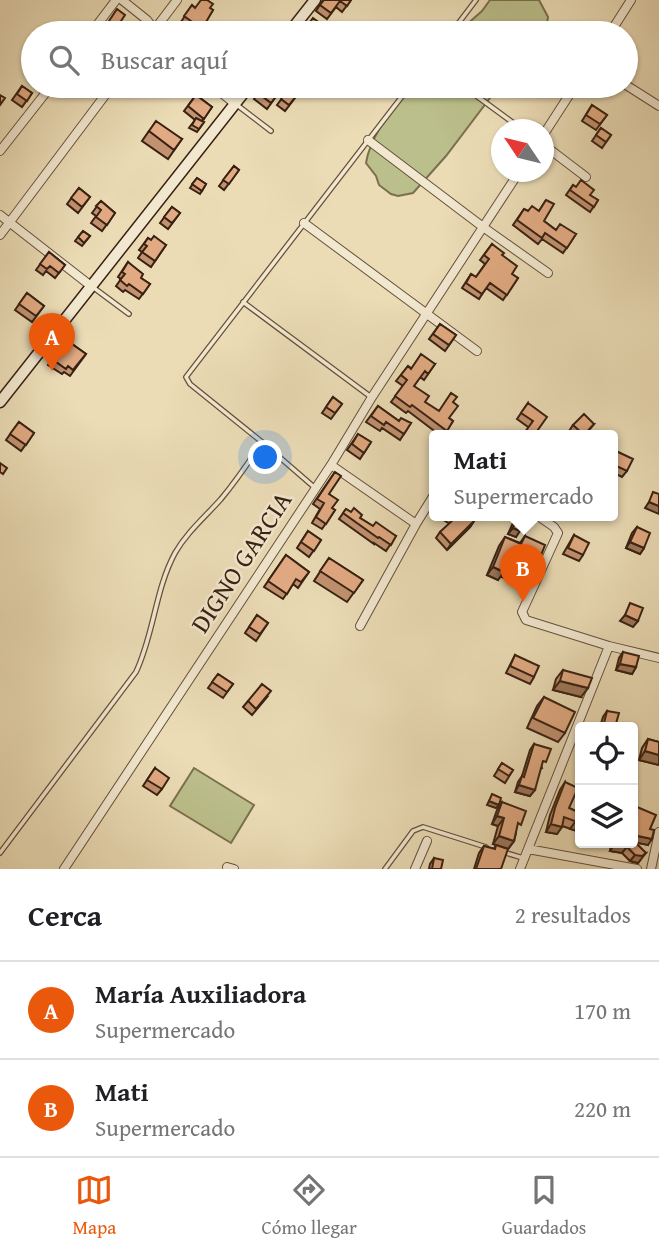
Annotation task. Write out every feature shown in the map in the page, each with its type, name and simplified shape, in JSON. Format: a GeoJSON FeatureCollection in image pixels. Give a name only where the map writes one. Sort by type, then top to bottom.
{"type":"FeatureCollection","features":[{"type":"Feature","properties":{"kind":"street"},"geometry":{"type":"LineString","coordinates":[[100,21],[116,0]]}},
{"type":"Feature","properties":{"kind":"street"},"geometry":{"type":"LineString","coordinates":[[122,0],[148,21]]}},
{"type":"Feature","properties":{"kind":"street"},"geometry":{"type":"LineString","coordinates":[[162,21],[177,0]]}},
{"type":"Feature","properties":{"kind":"street"},"geometry":{"type":"LineString","coordinates":[[298,21],[315,0]]}},
{"type":"Feature","properties":{"kind":"street"},"geometry":{"type":"LineString","coordinates":[[618,21],[630,1]]}},
{"type":"Feature","properties":{"kind":"street"},"geometry":{"type":"LineString","coordinates":[[638,93],[659,106]]}},
{"type":"Feature","properties":{"kind":"street"},"geometry":{"type":"LineString","coordinates":[[0,151],[42,98]]}},
{"type":"Feature","properties":{"kind":"street"},"geometry":{"type":"LineString","coordinates":[[0,235],[103,98]]}},
{"type":"Feature","properties":{"kind":"street"},"geometry":{"type":"LineString","coordinates":[[228,98],[235,104]]}},
{"type":"Feature","properties":{"kind":"street"},"geometry":{"type":"LineString","coordinates":[[0,402],[240,98]]}},
{"type":"Feature","properties":{"kind":"street"},"geometry":{"type":"LineString","coordinates":[[554,119],[567,98]]}},
{"type":"Feature","properties":{"kind":"street"},"geometry":{"type":"LineString","coordinates":[[368,140],[548,273]]}},
{"type":"Feature","properties":{"kind":"street"},"geometry":{"type":"LineString","coordinates":[[554,153],[586,177]]}},
{"type":"Feature","properties":{"kind":"street","name":"DIGNO GARCIA"},"geometry":{"type":"LineString","coordinates":[[64,869],[331,465],[372,397],[512,182]]}},
{"type":"Feature","properties":{"kind":"street"},"geometry":{"type":"LineString","coordinates":[[0,215],[91,286]]}},
{"type":"Feature","properties":{"kind":"street"},"geometry":{"type":"LineString","coordinates":[[304,223],[477,351]]}},
{"type":"Feature","properties":{"kind":"street"},"geometry":{"type":"LineString","coordinates":[[331,465],[416,524]]}},
{"type":"Feature","properties":{"kind":"street"},"geometry":{"type":"LineString","coordinates":[[360,626],[429,503]]}},
{"type":"Feature","properties":{"kind":"street"},"geometry":{"type":"LineString","coordinates":[[545,521],[558,533],[522,612],[523,617],[609,646],[659,657]]}},
{"type":"Feature","properties":{"kind":"street"},"geometry":{"type":"LineString","coordinates":[[520,869],[609,646]]}},
{"type":"Feature","properties":{"kind":"street"},"geometry":{"type":"LineString","coordinates":[[651,869],[659,832]]}},
{"type":"Feature","properties":{"kind":"street"},"geometry":{"type":"LineString","coordinates":[[415,869],[427,841]]}},
{"type":"Feature","properties":{"kind":"street"},"geometry":{"type":"LineString","coordinates":[[528,849],[637,869]]}},
{"type":"Feature","properties":{"kind":"lane"},"geometry":{"type":"LineString","coordinates":[[460,21],[477,0]]}},
{"type":"Feature","properties":{"kind":"lane"},"geometry":{"type":"LineString","coordinates":[[315,488],[190,384],[186,377],[401,98]]}},
{"type":"Feature","properties":{"kind":"lane"},"geometry":{"type":"LineString","coordinates":[[479,98],[508,119]]}},
{"type":"Feature","properties":{"kind":"lane"},"geometry":{"type":"LineString","coordinates":[[235,104],[271,131]]}},
{"type":"Feature","properties":{"kind":"lane"},"geometry":{"type":"LineString","coordinates":[[91,286],[129,314]]}},
{"type":"Feature","properties":{"kind":"lane"},"geometry":{"type":"LineString","coordinates":[[243,302],[372,397]]}},
{"type":"Feature","properties":{"kind":"lane"},"geometry":{"type":"LineString","coordinates":[[0,853],[136,672],[144,655],[167,572],[176,552],[188,534],[230,488],[262,442]]}},
{"type":"Feature","properties":{"kind":"lane"},"geometry":{"type":"LineString","coordinates":[[385,869],[413,831],[422,827],[486,847]]}},
{"type":"Feature","properties":{"kind":"lane"},"geometry":{"type":"LineString","coordinates":[[499,851],[524,859]]}},
{"type":"Feature","properties":{"kind":"green space"},"geometry":{"type":"Polygon","coordinates":[[[490,0],[539,0],[548,17],[547,21],[471,21],[490,0]]]}},
{"type":"Feature","properties":{"kind":"green space"},"geometry":{"type":"Polygon","coordinates":[[[400,98],[490,98],[446,156],[413,193],[398,196],[379,185],[366,163],[377,132],[400,98]]]}},
{"type":"Feature","properties":{"kind":"green space"},"geometry":{"type":"Polygon","coordinates":[[[194,768],[254,805],[231,843],[170,806],[194,768]]]}},
{"type":"Feature","properties":{"kind":"building"},"geometry":{"type":"Polygon","coordinates":[[[201,0],[213,4],[210,8],[213,10],[207,21],[191,21],[184,16],[192,5],[195,8],[201,0]]]}},
{"type":"Feature","properties":{"kind":"building"},"geometry":{"type":"Polygon","coordinates":[[[324,0],[351,0],[347,6],[340,1],[331,13],[320,5],[324,0]]]}},
{"type":"Feature","properties":{"kind":"building"},"geometry":{"type":"Polygon","coordinates":[[[117,9],[125,15],[121,21],[109,21],[117,9]]]}},
{"type":"Feature","properties":{"kind":"building"},"geometry":{"type":"Polygon","coordinates":[[[194,98],[200,98],[212,107],[204,119],[188,106],[194,98]]]}},
{"type":"Feature","properties":{"kind":"building"},"geometry":{"type":"Polygon","coordinates":[[[282,98],[295,98],[289,105],[282,98]]]}},
{"type":"Feature","properties":{"kind":"building"},"geometry":{"type":"Polygon","coordinates":[[[592,105],[607,115],[600,124],[586,115],[592,105]]]}},
{"type":"Feature","properties":{"kind":"building"},"geometry":{"type":"Polygon","coordinates":[[[196,118],[204,122],[199,129],[192,125],[196,118]]]}},
{"type":"Feature","properties":{"kind":"building"},"geometry":{"type":"Polygon","coordinates":[[[156,121],[182,139],[174,150],[149,131],[156,121]]]}},
{"type":"Feature","properties":{"kind":"building"},"geometry":{"type":"Polygon","coordinates":[[[601,128],[611,135],[606,142],[596,135],[601,128]]]}},
{"type":"Feature","properties":{"kind":"building"},"geometry":{"type":"Polygon","coordinates":[[[234,166],[239,170],[229,184],[223,180],[234,166]]]}},
{"type":"Feature","properties":{"kind":"building"},"geometry":{"type":"Polygon","coordinates":[[[197,178],[206,184],[202,191],[192,184],[197,178]]]}},
{"type":"Feature","properties":{"kind":"building"},"geometry":{"type":"Polygon","coordinates":[[[581,180],[594,190],[590,195],[598,200],[594,207],[570,190],[581,180]]]}},
{"type":"Feature","properties":{"kind":"building"},"geometry":{"type":"Polygon","coordinates":[[[79,188],[90,197],[82,207],[71,198],[79,188]]]}},
{"type":"Feature","properties":{"kind":"building"},"geometry":{"type":"Polygon","coordinates":[[[546,200],[554,204],[544,221],[556,230],[560,224],[576,234],[567,248],[545,233],[542,238],[517,220],[524,209],[528,211],[532,206],[539,211],[546,200]]]}},
{"type":"Feature","properties":{"kind":"building"},"geometry":{"type":"Polygon","coordinates":[[[101,201],[115,213],[107,225],[96,217],[101,210],[96,206],[101,201]]]}},
{"type":"Feature","properties":{"kind":"building"},"geometry":{"type":"Polygon","coordinates":[[[172,207],[180,213],[172,223],[164,217],[172,207]]]}},
{"type":"Feature","properties":{"kind":"building"},"geometry":{"type":"Polygon","coordinates":[[[83,231],[90,236],[84,243],[78,237],[83,231]]]}},
{"type":"Feature","properties":{"kind":"building"},"geometry":{"type":"Polygon","coordinates":[[[154,236],[166,245],[155,261],[142,252],[147,246],[144,244],[148,238],[151,240],[154,236]]]}},
{"type":"Feature","properties":{"kind":"building"},"geometry":{"type":"Polygon","coordinates":[[[492,244],[517,266],[512,274],[518,278],[507,295],[490,283],[482,294],[466,283],[471,274],[476,277],[489,259],[484,255],[492,244]]]}},
{"type":"Feature","properties":{"kind":"building"},"geometry":{"type":"Polygon","coordinates":[[[49,252],[65,265],[59,273],[50,266],[47,269],[40,264],[49,252]]]}},
{"type":"Feature","properties":{"kind":"building"},"geometry":{"type":"Polygon","coordinates":[[[128,262],[143,274],[141,278],[150,284],[143,294],[120,280],[125,274],[122,272],[128,262]]]}},
{"type":"Feature","properties":{"kind":"building"},"geometry":{"type":"Polygon","coordinates":[[[27,293],[44,306],[36,316],[19,304],[27,293]]]}},
{"type":"Feature","properties":{"kind":"building"},"geometry":{"type":"Polygon","coordinates":[[[440,324],[456,335],[449,345],[433,334],[440,324]]]}},
{"type":"Feature","properties":{"kind":"building"},"geometry":{"type":"Polygon","coordinates":[[[65,339],[86,354],[73,370],[68,366],[66,369],[52,359],[65,339]]]}},
{"type":"Feature","properties":{"kind":"building"},"geometry":{"type":"Polygon","coordinates":[[[421,354],[435,364],[428,374],[425,371],[414,386],[429,396],[425,402],[439,411],[451,393],[457,397],[453,402],[458,406],[449,418],[453,421],[448,430],[395,396],[407,380],[401,375],[408,366],[411,369],[421,354]]]}},
{"type":"Feature","properties":{"kind":"building"},"geometry":{"type":"Polygon","coordinates":[[[333,397],[342,404],[335,413],[326,407],[333,397]]]}},
{"type":"Feature","properties":{"kind":"building"},"geometry":{"type":"Polygon","coordinates":[[[528,403],[547,417],[538,430],[526,430],[533,421],[521,413],[528,403]]]}},
{"type":"Feature","properties":{"kind":"building"},"geometry":{"type":"Polygon","coordinates":[[[378,406],[399,421],[401,418],[411,423],[404,434],[371,416],[378,406]]]}},
{"type":"Feature","properties":{"kind":"building"},"geometry":{"type":"Polygon","coordinates":[[[584,414],[594,424],[589,430],[578,430],[573,425],[584,414]]]}},
{"type":"Feature","properties":{"kind":"building"},"geometry":{"type":"Polygon","coordinates":[[[19,422],[34,433],[26,445],[10,434],[19,422]]]}},
{"type":"Feature","properties":{"kind":"building"},"geometry":{"type":"Polygon","coordinates":[[[358,434],[371,442],[364,453],[352,444],[358,434]]]}},
{"type":"Feature","properties":{"kind":"building"},"geometry":{"type":"Polygon","coordinates":[[[618,452],[633,459],[627,471],[618,467],[618,452]]]}},
{"type":"Feature","properties":{"kind":"building"},"geometry":{"type":"Polygon","coordinates":[[[0,463],[7,468],[3,474],[0,472],[0,463]]]}},
{"type":"Feature","properties":{"kind":"building"},"geometry":{"type":"Polygon","coordinates":[[[335,472],[341,476],[329,494],[338,500],[326,524],[316,517],[324,503],[317,499],[335,472]]]}},
{"type":"Feature","properties":{"kind":"building"},"geometry":{"type":"Polygon","coordinates":[[[653,492],[659,494],[659,506],[649,502],[653,492]]]}},
{"type":"Feature","properties":{"kind":"building"},"geometry":{"type":"Polygon","coordinates":[[[354,508],[362,515],[360,518],[373,526],[376,522],[396,536],[391,545],[343,513],[346,509],[351,512],[354,508]]]}},
{"type":"Feature","properties":{"kind":"building"},"geometry":{"type":"Polygon","coordinates":[[[452,521],[474,521],[451,544],[440,532],[452,521]]]}},
{"type":"Feature","properties":{"kind":"building"},"geometry":{"type":"Polygon","coordinates":[[[515,521],[524,521],[520,531],[513,528],[515,521]]]}},
{"type":"Feature","properties":{"kind":"building"},"geometry":{"type":"Polygon","coordinates":[[[637,527],[650,533],[644,548],[630,542],[637,527]]]}},
{"type":"Feature","properties":{"kind":"building"},"geometry":{"type":"Polygon","coordinates":[[[308,531],[321,540],[314,551],[301,542],[308,531]]]}},
{"type":"Feature","properties":{"kind":"building"},"geometry":{"type":"Polygon","coordinates":[[[574,535],[589,543],[583,555],[568,548],[574,535]]]}},
{"type":"Feature","properties":{"kind":"building"},"geometry":{"type":"Polygon","coordinates":[[[525,536],[545,545],[531,581],[505,567],[504,572],[493,567],[505,537],[521,544],[525,536]]]}},
{"type":"Feature","properties":{"kind":"building"},"geometry":{"type":"Polygon","coordinates":[[[286,555],[309,572],[301,582],[296,579],[287,594],[268,581],[286,555]]]}},
{"type":"Feature","properties":{"kind":"building"},"geometry":{"type":"Polygon","coordinates":[[[329,558],[363,580],[354,593],[320,571],[329,558]]]}},
{"type":"Feature","properties":{"kind":"building"},"geometry":{"type":"Polygon","coordinates":[[[630,603],[643,608],[638,621],[625,615],[630,603]]]}},
{"type":"Feature","properties":{"kind":"building"},"geometry":{"type":"Polygon","coordinates":[[[257,615],[268,623],[260,634],[249,627],[257,615]]]}},
{"type":"Feature","properties":{"kind":"building"},"geometry":{"type":"Polygon","coordinates":[[[623,652],[639,656],[636,667],[620,664],[623,652]]]}},
{"type":"Feature","properties":{"kind":"building"},"geometry":{"type":"Polygon","coordinates":[[[515,655],[539,666],[534,677],[510,666],[515,655]]]}},
{"type":"Feature","properties":{"kind":"building"},"geometry":{"type":"Polygon","coordinates":[[[563,670],[592,678],[588,688],[560,681],[563,670]]]}},
{"type":"Feature","properties":{"kind":"building"},"geometry":{"type":"Polygon","coordinates":[[[218,674],[233,684],[227,692],[212,682],[218,674]]]}},
{"type":"Feature","properties":{"kind":"building"},"geometry":{"type":"Polygon","coordinates":[[[262,684],[271,691],[256,709],[248,701],[262,684]]]}},
{"type":"Feature","properties":{"kind":"building"},"geometry":{"type":"Polygon","coordinates":[[[544,697],[575,712],[565,733],[533,718],[544,697]]]}},
{"type":"Feature","properties":{"kind":"building"},"geometry":{"type":"Polygon","coordinates":[[[607,711],[619,713],[616,722],[604,722],[607,711]]]}},
{"type":"Feature","properties":{"kind":"building"},"geometry":{"type":"Polygon","coordinates":[[[648,739],[659,742],[659,755],[645,751],[648,739]]]}},
{"type":"Feature","properties":{"kind":"building"},"geometry":{"type":"Polygon","coordinates":[[[534,744],[551,749],[546,762],[543,761],[535,790],[519,785],[534,744]]]}},
{"type":"Feature","properties":{"kind":"building"},"geometry":{"type":"Polygon","coordinates":[[[502,763],[513,770],[509,776],[498,769],[502,763]]]}},
{"type":"Feature","properties":{"kind":"building"},"geometry":{"type":"Polygon","coordinates":[[[155,768],[169,778],[162,789],[147,780],[155,768]]]}},
{"type":"Feature","properties":{"kind":"building"},"geometry":{"type":"Polygon","coordinates":[[[565,782],[575,787],[575,795],[569,808],[575,811],[575,821],[564,817],[562,827],[551,824],[565,782]]]}},
{"type":"Feature","properties":{"kind":"building"},"geometry":{"type":"Polygon","coordinates":[[[492,794],[501,798],[499,805],[489,801],[492,794]]]}},
{"type":"Feature","properties":{"kind":"building"},"geometry":{"type":"Polygon","coordinates":[[[502,802],[526,811],[521,825],[518,823],[514,841],[499,836],[504,818],[497,816],[502,802]]]}},
{"type":"Feature","properties":{"kind":"building"},"geometry":{"type":"Polygon","coordinates":[[[638,807],[656,815],[650,829],[654,830],[652,839],[638,836],[638,807]]]}},
{"type":"Feature","properties":{"kind":"building"},"geometry":{"type":"Polygon","coordinates":[[[496,845],[508,849],[501,869],[476,869],[484,846],[495,849],[496,845]]]}},
{"type":"Feature","properties":{"kind":"building"},"geometry":{"type":"Polygon","coordinates":[[[638,845],[646,853],[642,856],[635,855],[628,848],[638,848],[638,845]]]}},
{"type":"Feature","properties":{"kind":"building"},"geometry":{"type":"Polygon","coordinates":[[[434,858],[443,860],[441,869],[432,869],[434,858]]]}},
{"type":"Feature","properties":{"kind":"place","name":"María Auxiliadora"},"geometry":{"type":"Point","coordinates":[52,371]}},
{"type":"Feature","properties":{"kind":"place","name":"Mati"},"geometry":{"type":"Point","coordinates":[523,602]}}]}
